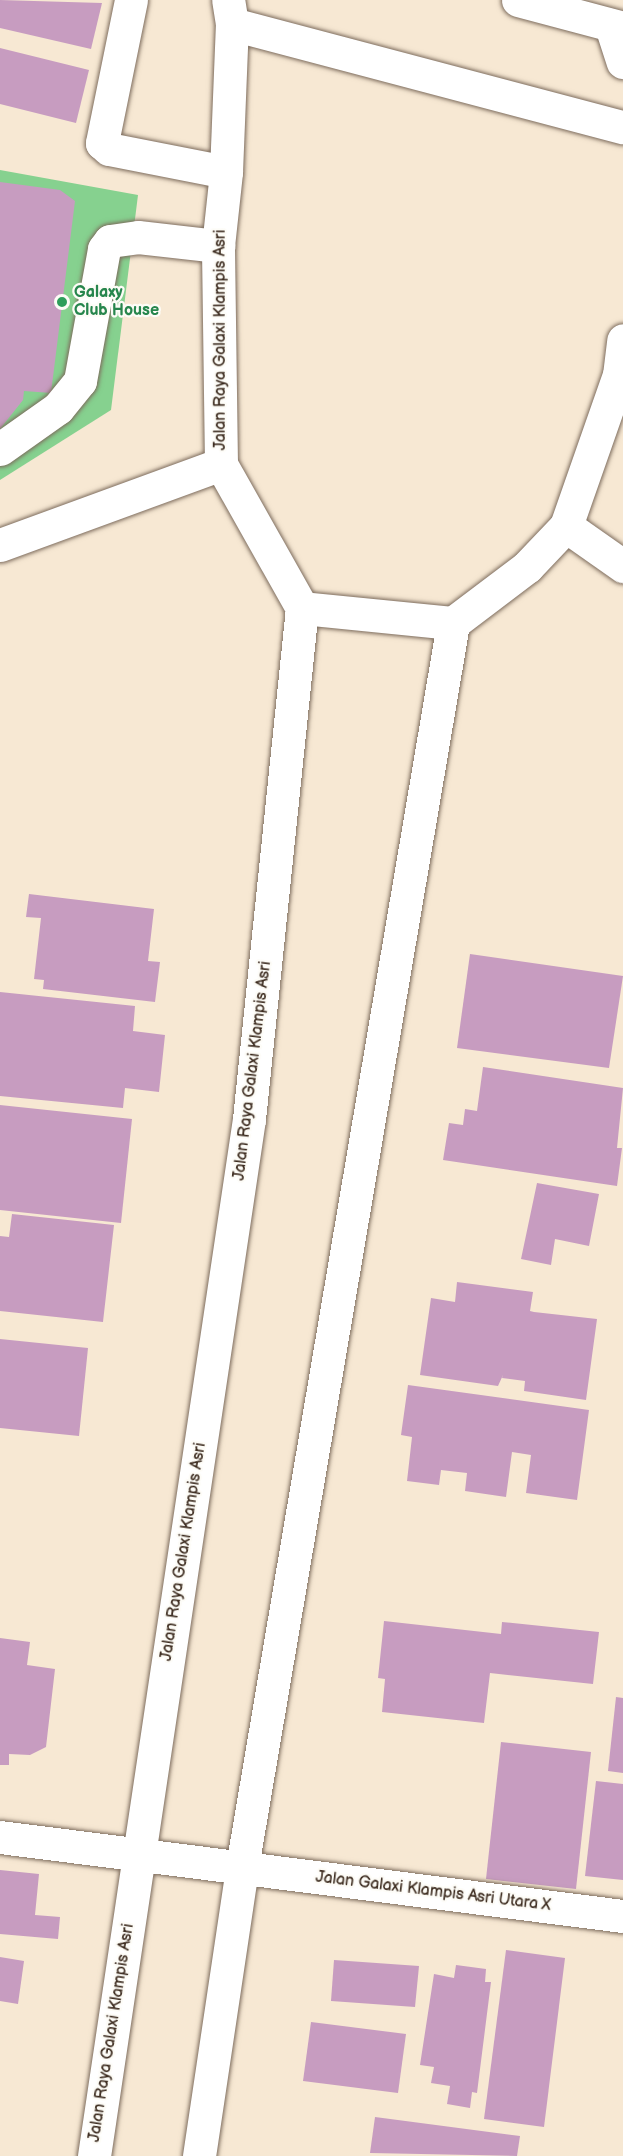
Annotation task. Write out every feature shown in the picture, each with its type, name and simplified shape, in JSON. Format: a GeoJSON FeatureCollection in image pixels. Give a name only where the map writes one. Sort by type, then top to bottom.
{"type":"FeatureCollection","features":[{"type":"Feature","properties":{"kind":"street"},"geometry":{"type":"LineString","coordinates":[[132,0],[102,143],[109,149],[226,172]]}},
{"type":"Feature","properties":{"kind":"street"},"geometry":{"type":"LineString","coordinates":[[518,0],[617,27],[623,62]]}},
{"type":"Feature","properties":{"kind":"street"},"geometry":{"type":"LineString","coordinates":[[230,12],[623,127]]}},
{"type":"Feature","properties":{"kind":"street","name":"Jalan Raya Galaxi Klampis Asri"},"geometry":{"type":"LineString","coordinates":[[94,2156],[249,1119],[302,608],[221,464],[218,246],[226,172],[230,12]]}},
{"type":"Feature","properties":{"kind":"street"},"geometry":{"type":"LineString","coordinates":[[0,449],[58,408],[80,381],[104,249],[110,241],[138,237],[218,246]]}},
{"type":"Feature","properties":{"kind":"street"},"geometry":{"type":"LineString","coordinates":[[302,608],[453,623],[527,567],[566,526],[619,375],[623,340]]}},
{"type":"Feature","properties":{"kind":"street"},"geometry":{"type":"LineString","coordinates":[[0,545],[221,464]]}},
{"type":"Feature","properties":{"kind":"street"},"geometry":{"type":"LineString","coordinates":[[566,526],[623,566]]}},
{"type":"Feature","properties":{"kind":"street"},"geometry":{"type":"LineString","coordinates":[[200,2156],[242,1867],[453,623]]}},
{"type":"Feature","properties":{"kind":"street","name":"Jalan Galaxi Klampis Asri Utara X"},"geometry":{"type":"LineString","coordinates":[[0,1837],[623,1917]]}},
{"type":"Feature","properties":{"kind":"green space","name":"Galaxy Club House"},"geometry":{"type":"Polygon","coordinates":[[[0,170],[138,195],[111,410],[0,480],[0,170]]]}},
{"type":"Feature","properties":{"kind":"building"},"geometry":{"type":"Polygon","coordinates":[[[0,0],[102,3],[91,49],[0,28],[0,0]]]}},
{"type":"Feature","properties":{"kind":"building"},"geometry":{"type":"Polygon","coordinates":[[[0,48],[89,70],[76,123],[0,104],[0,48]]]}},
{"type":"Feature","properties":{"kind":"building"},"geometry":{"type":"Polygon","coordinates":[[[0,182],[60,190],[75,201],[51,393],[24,391],[23,400],[0,429],[0,182]]]}},
{"type":"Feature","properties":{"kind":"building"},"geometry":{"type":"Polygon","coordinates":[[[29,894],[154,909],[148,961],[160,962],[155,1002],[43,989],[44,980],[34,979],[41,918],[26,917],[29,894]]]}},
{"type":"Feature","properties":{"kind":"building"},"geometry":{"type":"Polygon","coordinates":[[[470,954],[623,976],[609,1068],[457,1048],[470,954]]]}},
{"type":"Feature","properties":{"kind":"building"},"geometry":{"type":"Polygon","coordinates":[[[0,992],[135,1006],[133,1031],[165,1035],[159,1092],[125,1088],[123,1108],[0,1096],[0,992]]]}},
{"type":"Feature","properties":{"kind":"building"},"geometry":{"type":"Polygon","coordinates":[[[483,1067],[623,1088],[617,1148],[622,1148],[617,1186],[443,1160],[449,1123],[463,1125],[465,1109],[477,1111],[483,1067]]]}},
{"type":"Feature","properties":{"kind":"building"},"geometry":{"type":"Polygon","coordinates":[[[0,1105],[132,1119],[121,1223],[0,1210],[0,1105]]]}},
{"type":"Feature","properties":{"kind":"building"},"geometry":{"type":"Polygon","coordinates":[[[537,1183],[599,1194],[589,1246],[555,1239],[551,1265],[521,1259],[537,1183]]]}},
{"type":"Feature","properties":{"kind":"building"},"geometry":{"type":"Polygon","coordinates":[[[12,1214],[114,1225],[103,1322],[0,1311],[0,1236],[9,1237],[12,1214]]]}},
{"type":"Feature","properties":{"kind":"building"},"geometry":{"type":"Polygon","coordinates":[[[457,1282],[533,1292],[530,1311],[597,1319],[586,1400],[524,1391],[525,1381],[502,1378],[503,1375],[498,1386],[420,1375],[431,1298],[455,1302],[457,1282]]]}},
{"type":"Feature","properties":{"kind":"building"},"geometry":{"type":"Polygon","coordinates":[[[0,1339],[88,1348],[79,1436],[0,1428],[0,1339]]]}},
{"type":"Feature","properties":{"kind":"building"},"geometry":{"type":"Polygon","coordinates":[[[408,1385],[589,1410],[577,1500],[526,1493],[531,1455],[512,1452],[506,1497],[465,1491],[467,1473],[441,1470],[439,1485],[407,1481],[412,1437],[401,1435],[408,1385]]]}},
{"type":"Feature","properties":{"kind":"building"},"geometry":{"type":"Polygon","coordinates":[[[384,1621],[501,1634],[502,1622],[599,1632],[593,1684],[490,1673],[484,1723],[382,1712],[385,1679],[378,1678],[384,1621]]]}},
{"type":"Feature","properties":{"kind":"building"},"geometry":{"type":"Polygon","coordinates":[[[0,1638],[30,1642],[27,1665],[55,1669],[46,1747],[30,1755],[9,1754],[9,1765],[0,1765],[0,1638]]]}},
{"type":"Feature","properties":{"kind":"building"},"geometry":{"type":"Polygon","coordinates":[[[616,1697],[623,1698],[623,1773],[608,1771],[616,1697]]]}},
{"type":"Feature","properties":{"kind":"building"},"geometry":{"type":"Polygon","coordinates":[[[501,1742],[591,1752],[576,1889],[486,1879],[501,1742]]]}},
{"type":"Feature","properties":{"kind":"building"},"geometry":{"type":"Polygon","coordinates":[[[596,1781],[623,1784],[623,1880],[585,1876],[596,1781]]]}},
{"type":"Feature","properties":{"kind":"building"},"geometry":{"type":"Polygon","coordinates":[[[0,1870],[39,1874],[35,1915],[60,1917],[58,1939],[0,1934],[0,1870]]]}},
{"type":"Feature","properties":{"kind":"building"},"geometry":{"type":"Polygon","coordinates":[[[506,1950],[565,1958],[544,2127],[484,2119],[506,1950]]]}},
{"type":"Feature","properties":{"kind":"building"},"geometry":{"type":"Polygon","coordinates":[[[0,1957],[24,1961],[18,2004],[0,2001],[0,1957]]]}},
{"type":"Feature","properties":{"kind":"building"},"geometry":{"type":"Polygon","coordinates":[[[334,1960],[419,1966],[415,2007],[331,2001],[334,1960]]]}},
{"type":"Feature","properties":{"kind":"building"},"geometry":{"type":"Polygon","coordinates":[[[456,1965],[486,1969],[485,1982],[491,1982],[477,2093],[472,2092],[470,2108],[447,2104],[450,2086],[431,2083],[434,2067],[420,2065],[434,1974],[454,1978],[456,1965]]]}},
{"type":"Feature","properties":{"kind":"building"},"geometry":{"type":"Polygon","coordinates":[[[311,2022],[406,2034],[398,2093],[303,2081],[311,2022]]]}},
{"type":"Feature","properties":{"kind":"building"},"geometry":{"type":"Polygon","coordinates":[[[375,2117],[520,2136],[517,2156],[370,2153],[375,2117]]]}},
{"type":"Feature","properties":{"kind":"place","name":"Galaxy Club House"},"geometry":{"type":"Point","coordinates":[62,302]}}]}
